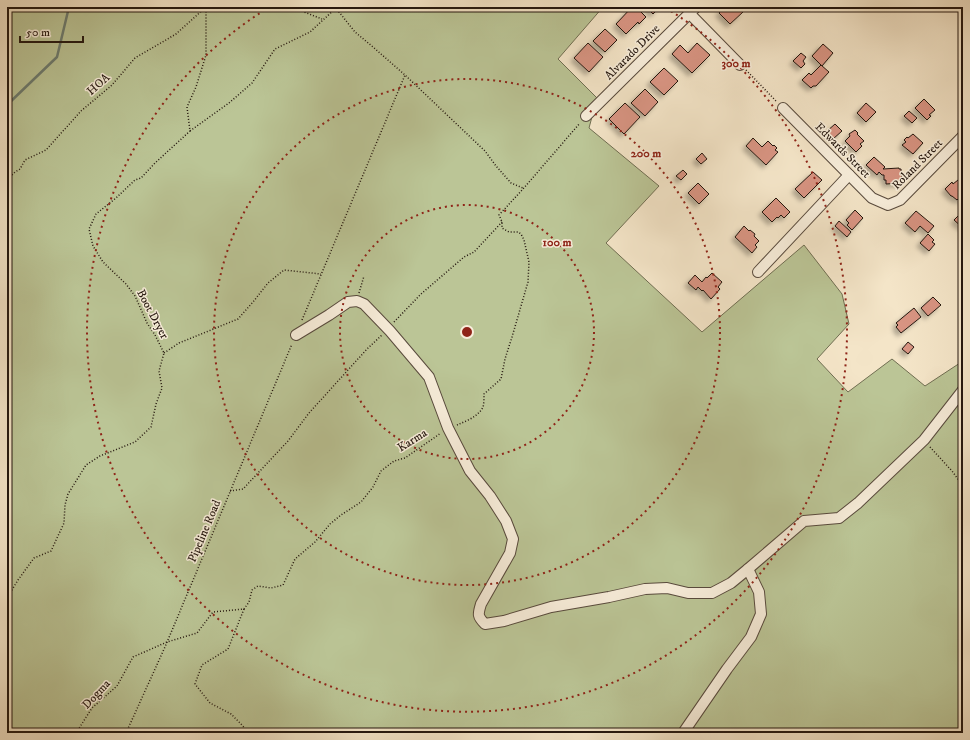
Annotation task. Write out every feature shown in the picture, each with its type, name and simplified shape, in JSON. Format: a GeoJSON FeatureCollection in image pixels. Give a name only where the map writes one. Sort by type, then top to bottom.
{"type":"FeatureCollection","features":[{"type":"Feature","properties":{"kind":"street"},"geometry":{"type":"LineString","coordinates":[[693,10],[740,65]]}},
{"type":"Feature","properties":{"kind":"street","name":"Alvarado Drive"},"geometry":{"type":"LineString","coordinates":[[586,116],[693,10]]}},
{"type":"Feature","properties":{"kind":"street","name":"Edwards Street"},"geometry":{"type":"LineString","coordinates":[[783,108],[872,198],[888,206]]}},
{"type":"Feature","properties":{"kind":"street","name":"Roland Street"},"geometry":{"type":"LineString","coordinates":[[888,206],[900,200],[963,136]]}},
{"type":"Feature","properties":{"kind":"street"},"geometry":{"type":"LineString","coordinates":[[758,272],[849,175]]}},
{"type":"Feature","properties":{"kind":"street"},"geometry":{"type":"LineString","coordinates":[[296,335],[348,302],[357,301],[364,304],[388,329],[429,377],[448,428],[470,471],[490,496],[506,521],[513,539],[510,553],[481,604],[478,613],[480,619],[485,624],[504,621],[551,607],[645,589],[667,588],[688,593],[712,593],[731,582],[748,569],[804,521],[839,518],[858,503],[924,440],[963,390]]}},
{"type":"Feature","properties":{"kind":"street"},"geometry":{"type":"LineString","coordinates":[[683,733],[751,637],[761,614],[759,592],[748,569]]}},
{"type":"Feature","properties":{"kind":"path"},"geometry":{"type":"LineString","coordinates":[[190,131],[187,106],[196,88],[206,55],[206,7]]}},
{"type":"Feature","properties":{"kind":"path","name":"HOA"},"geometry":{"type":"LineString","coordinates":[[7,178],[20,168],[25,160],[46,150],[81,111],[112,85],[135,58],[176,34],[206,7]]}},
{"type":"Feature","properties":{"kind":"path"},"geometry":{"type":"LineString","coordinates":[[302,7],[304,12],[322,19]]}},
{"type":"Feature","properties":{"kind":"path"},"geometry":{"type":"LineString","coordinates":[[336,7],[355,32],[405,75],[485,152],[511,183],[524,189]]}},
{"type":"Feature","properties":{"kind":"path","name":"Boot Dryer"},"geometry":{"type":"LineString","coordinates":[[7,598],[34,558],[51,551],[64,523],[65,505],[68,494],[86,465],[100,456],[135,442],[151,427],[156,404],[162,388],[159,371],[164,353],[147,323],[135,296],[126,284],[103,262],[93,246],[89,229],[96,214],[135,180],[141,178],[190,131],[229,103],[252,83],[275,48],[310,32],[336,7]]}},
{"type":"Feature","properties":{"kind":"path"},"geometry":{"type":"LineString","coordinates":[[740,65],[783,108]]}},
{"type":"Feature","properties":{"kind":"path"},"geometry":{"type":"LineString","coordinates":[[301,322],[405,75]]}},
{"type":"Feature","properties":{"kind":"path"},"geometry":{"type":"LineString","coordinates":[[230,491],[243,489],[288,441],[309,413],[367,349],[421,294],[464,257],[474,252],[502,222],[499,215],[524,189],[586,116]]}},
{"type":"Feature","properties":{"kind":"path","name":"Karma"},"geometry":{"type":"LineString","coordinates":[[244,609],[249,602],[252,590],[258,586],[271,588],[283,585],[295,559],[316,542],[330,524],[361,502],[373,487],[381,470],[394,461],[405,458],[444,430],[464,422],[476,415],[483,406],[484,394],[501,379],[505,359],[528,282],[529,262],[524,240],[521,234],[518,232],[509,232],[502,228],[502,222]]}},
{"type":"Feature","properties":{"kind":"path"},"geometry":{"type":"LineString","coordinates":[[164,353],[179,343],[238,319],[268,283],[284,270],[321,274]]}},
{"type":"Feature","properties":{"kind":"path"},"geometry":{"type":"LineString","coordinates":[[357,301],[364,276]]}},
{"type":"Feature","properties":{"kind":"path","name":"Pipeline Road"},"geometry":{"type":"LineString","coordinates":[[126,733],[167,642],[296,335]]}},
{"type":"Feature","properties":{"kind":"path"},"geometry":{"type":"LineString","coordinates":[[924,440],[952,471],[963,486]]}},
{"type":"Feature","properties":{"kind":"path"},"geometry":{"type":"LineString","coordinates":[[167,642],[197,633],[213,612],[244,609],[228,648],[202,665],[195,684],[210,702],[231,714],[249,733]]}},
{"type":"Feature","properties":{"kind":"path","name":"Dogma"},"geometry":{"type":"LineString","coordinates":[[76,733],[92,708],[117,686],[133,657],[167,642]]}},
{"type":"Feature","properties":{"kind":"green space"},"geometry":{"type":"Polygon","coordinates":[[[14,7],[603,7],[558,59],[597,98],[589,128],[659,186],[606,243],[702,332],[804,245],[842,294],[849,324],[817,359],[848,392],[892,359],[925,386],[963,361],[963,733],[7,733],[7,12],[14,7]]]}},
{"type":"Feature","properties":{"kind":"building"},"geometry":{"type":"Polygon","coordinates":[[[632,7],[636,7],[646,17],[639,24],[638,22],[626,34],[616,24],[632,7]]]}},
{"type":"Feature","properties":{"kind":"building"},"geometry":{"type":"Polygon","coordinates":[[[646,7],[658,7],[659,8],[653,14],[646,7]]]}},
{"type":"Feature","properties":{"kind":"building"},"geometry":{"type":"Polygon","coordinates":[[[724,7],[739,7],[743,12],[730,24],[719,13],[724,7]]]}},
{"type":"Feature","properties":{"kind":"building"},"geometry":{"type":"Polygon","coordinates":[[[605,29],[617,40],[605,52],[593,41],[605,29]]]}},
{"type":"Feature","properties":{"kind":"building"},"geometry":{"type":"Polygon","coordinates":[[[588,43],[603,57],[589,72],[574,58],[588,43]]]}},
{"type":"Feature","properties":{"kind":"building"},"geometry":{"type":"Polygon","coordinates":[[[697,43],[710,55],[692,73],[672,54],[680,45],[688,53],[697,43]]]}},
{"type":"Feature","properties":{"kind":"building"},"geometry":{"type":"Polygon","coordinates":[[[823,44],[833,53],[822,66],[812,56],[823,44]]]}},
{"type":"Feature","properties":{"kind":"building"},"geometry":{"type":"Polygon","coordinates":[[[801,53],[806,57],[803,61],[805,64],[801,68],[793,61],[801,53]]]}},
{"type":"Feature","properties":{"kind":"building"},"geometry":{"type":"Polygon","coordinates":[[[821,65],[829,72],[816,86],[811,88],[802,80],[809,73],[811,75],[821,65]]]}},
{"type":"Feature","properties":{"kind":"building"},"geometry":{"type":"Polygon","coordinates":[[[664,68],[678,81],[664,95],[650,82],[664,68]]]}},
{"type":"Feature","properties":{"kind":"building"},"geometry":{"type":"Polygon","coordinates":[[[645,89],[658,102],[645,116],[631,103],[645,89]]]}},
{"type":"Feature","properties":{"kind":"building"},"geometry":{"type":"Polygon","coordinates":[[[924,99],[935,110],[929,115],[931,116],[927,120],[915,108],[924,99]]]}},
{"type":"Feature","properties":{"kind":"building"},"geometry":{"type":"Polygon","coordinates":[[[625,103],[640,117],[624,134],[609,119],[625,103]]]}},
{"type":"Feature","properties":{"kind":"building"},"geometry":{"type":"Polygon","coordinates":[[[866,103],[876,112],[866,122],[857,113],[866,103]]]}},
{"type":"Feature","properties":{"kind":"building"},"geometry":{"type":"Polygon","coordinates":[[[909,111],[917,118],[912,123],[904,116],[909,111]]]}},
{"type":"Feature","properties":{"kind":"building"},"geometry":{"type":"Polygon","coordinates":[[[835,124],[842,131],[833,139],[826,132],[835,124]]]}},
{"type":"Feature","properties":{"kind":"building"},"geometry":{"type":"Polygon","coordinates":[[[855,130],[864,141],[860,144],[862,146],[856,152],[845,141],[850,136],[849,134],[855,130]]]}},
{"type":"Feature","properties":{"kind":"building"},"geometry":{"type":"Polygon","coordinates":[[[913,134],[923,143],[913,154],[902,145],[906,142],[904,140],[907,137],[908,138],[913,134]]]}},
{"type":"Feature","properties":{"kind":"building"},"geometry":{"type":"Polygon","coordinates":[[[753,138],[762,147],[768,141],[777,148],[775,150],[778,152],[766,165],[746,146],[753,138]]]}},
{"type":"Feature","properties":{"kind":"building"},"geometry":{"type":"Polygon","coordinates":[[[702,153],[707,159],[701,164],[696,159],[702,153]]]}},
{"type":"Feature","properties":{"kind":"building"},"geometry":{"type":"Polygon","coordinates":[[[874,157],[885,167],[883,169],[901,169],[902,183],[886,184],[884,175],[879,172],[877,175],[866,165],[874,157]]]}},
{"type":"Feature","properties":{"kind":"building"},"geometry":{"type":"Polygon","coordinates":[[[683,170],[687,174],[681,180],[676,176],[683,170]]]}},
{"type":"Feature","properties":{"kind":"building"},"geometry":{"type":"Polygon","coordinates":[[[813,172],[822,180],[804,198],[795,189],[813,172]]]}},
{"type":"Feature","properties":{"kind":"building"},"geometry":{"type":"Polygon","coordinates":[[[958,180],[963,186],[963,201],[959,198],[957,200],[951,196],[945,189],[952,182],[953,184],[958,180]]]}},
{"type":"Feature","properties":{"kind":"building"},"geometry":{"type":"Polygon","coordinates":[[[698,183],[709,194],[699,204],[688,193],[698,183]]]}},
{"type":"Feature","properties":{"kind":"building"},"geometry":{"type":"Polygon","coordinates":[[[776,198],[790,212],[784,218],[781,215],[772,222],[762,212],[776,198]]]}},
{"type":"Feature","properties":{"kind":"building"},"geometry":{"type":"Polygon","coordinates":[[[855,210],[863,218],[852,230],[847,225],[849,223],[846,220],[855,210]]]}},
{"type":"Feature","properties":{"kind":"building"},"geometry":{"type":"Polygon","coordinates":[[[916,211],[934,226],[928,233],[920,226],[915,232],[905,223],[916,211]]]}},
{"type":"Feature","properties":{"kind":"building"},"geometry":{"type":"Polygon","coordinates":[[[963,214],[963,228],[954,220],[959,215],[961,217],[963,214]]]}},
{"type":"Feature","properties":{"kind":"building"},"geometry":{"type":"Polygon","coordinates":[[[839,221],[851,232],[847,237],[835,226],[839,221]]]}},
{"type":"Feature","properties":{"kind":"building"},"geometry":{"type":"Polygon","coordinates":[[[744,226],[755,234],[754,236],[759,241],[755,245],[757,247],[752,253],[735,237],[744,226]]]}},
{"type":"Feature","properties":{"kind":"building"},"geometry":{"type":"Polygon","coordinates":[[[928,234],[934,240],[932,242],[935,244],[929,251],[920,243],[928,234]]]}},
{"type":"Feature","properties":{"kind":"building"},"geometry":{"type":"Polygon","coordinates":[[[712,273],[722,282],[718,287],[720,289],[711,299],[703,290],[702,291],[698,287],[696,290],[688,283],[695,275],[702,282],[712,273]]]}},
{"type":"Feature","properties":{"kind":"building"},"geometry":{"type":"Polygon","coordinates":[[[933,297],[941,305],[928,316],[921,308],[933,297]]]}},
{"type":"Feature","properties":{"kind":"building"},"geometry":{"type":"Polygon","coordinates":[[[914,308],[921,317],[901,333],[896,327],[898,325],[896,323],[914,308]]]}},
{"type":"Feature","properties":{"kind":"building"},"geometry":{"type":"Polygon","coordinates":[[[908,342],[914,347],[908,354],[902,349],[908,342]]]}},
{"type":"Feature","properties":{"kind":"waterway"},"geometry":{"type":"LineString","coordinates":[[7,105],[57,57],[69,7]]}}]}
